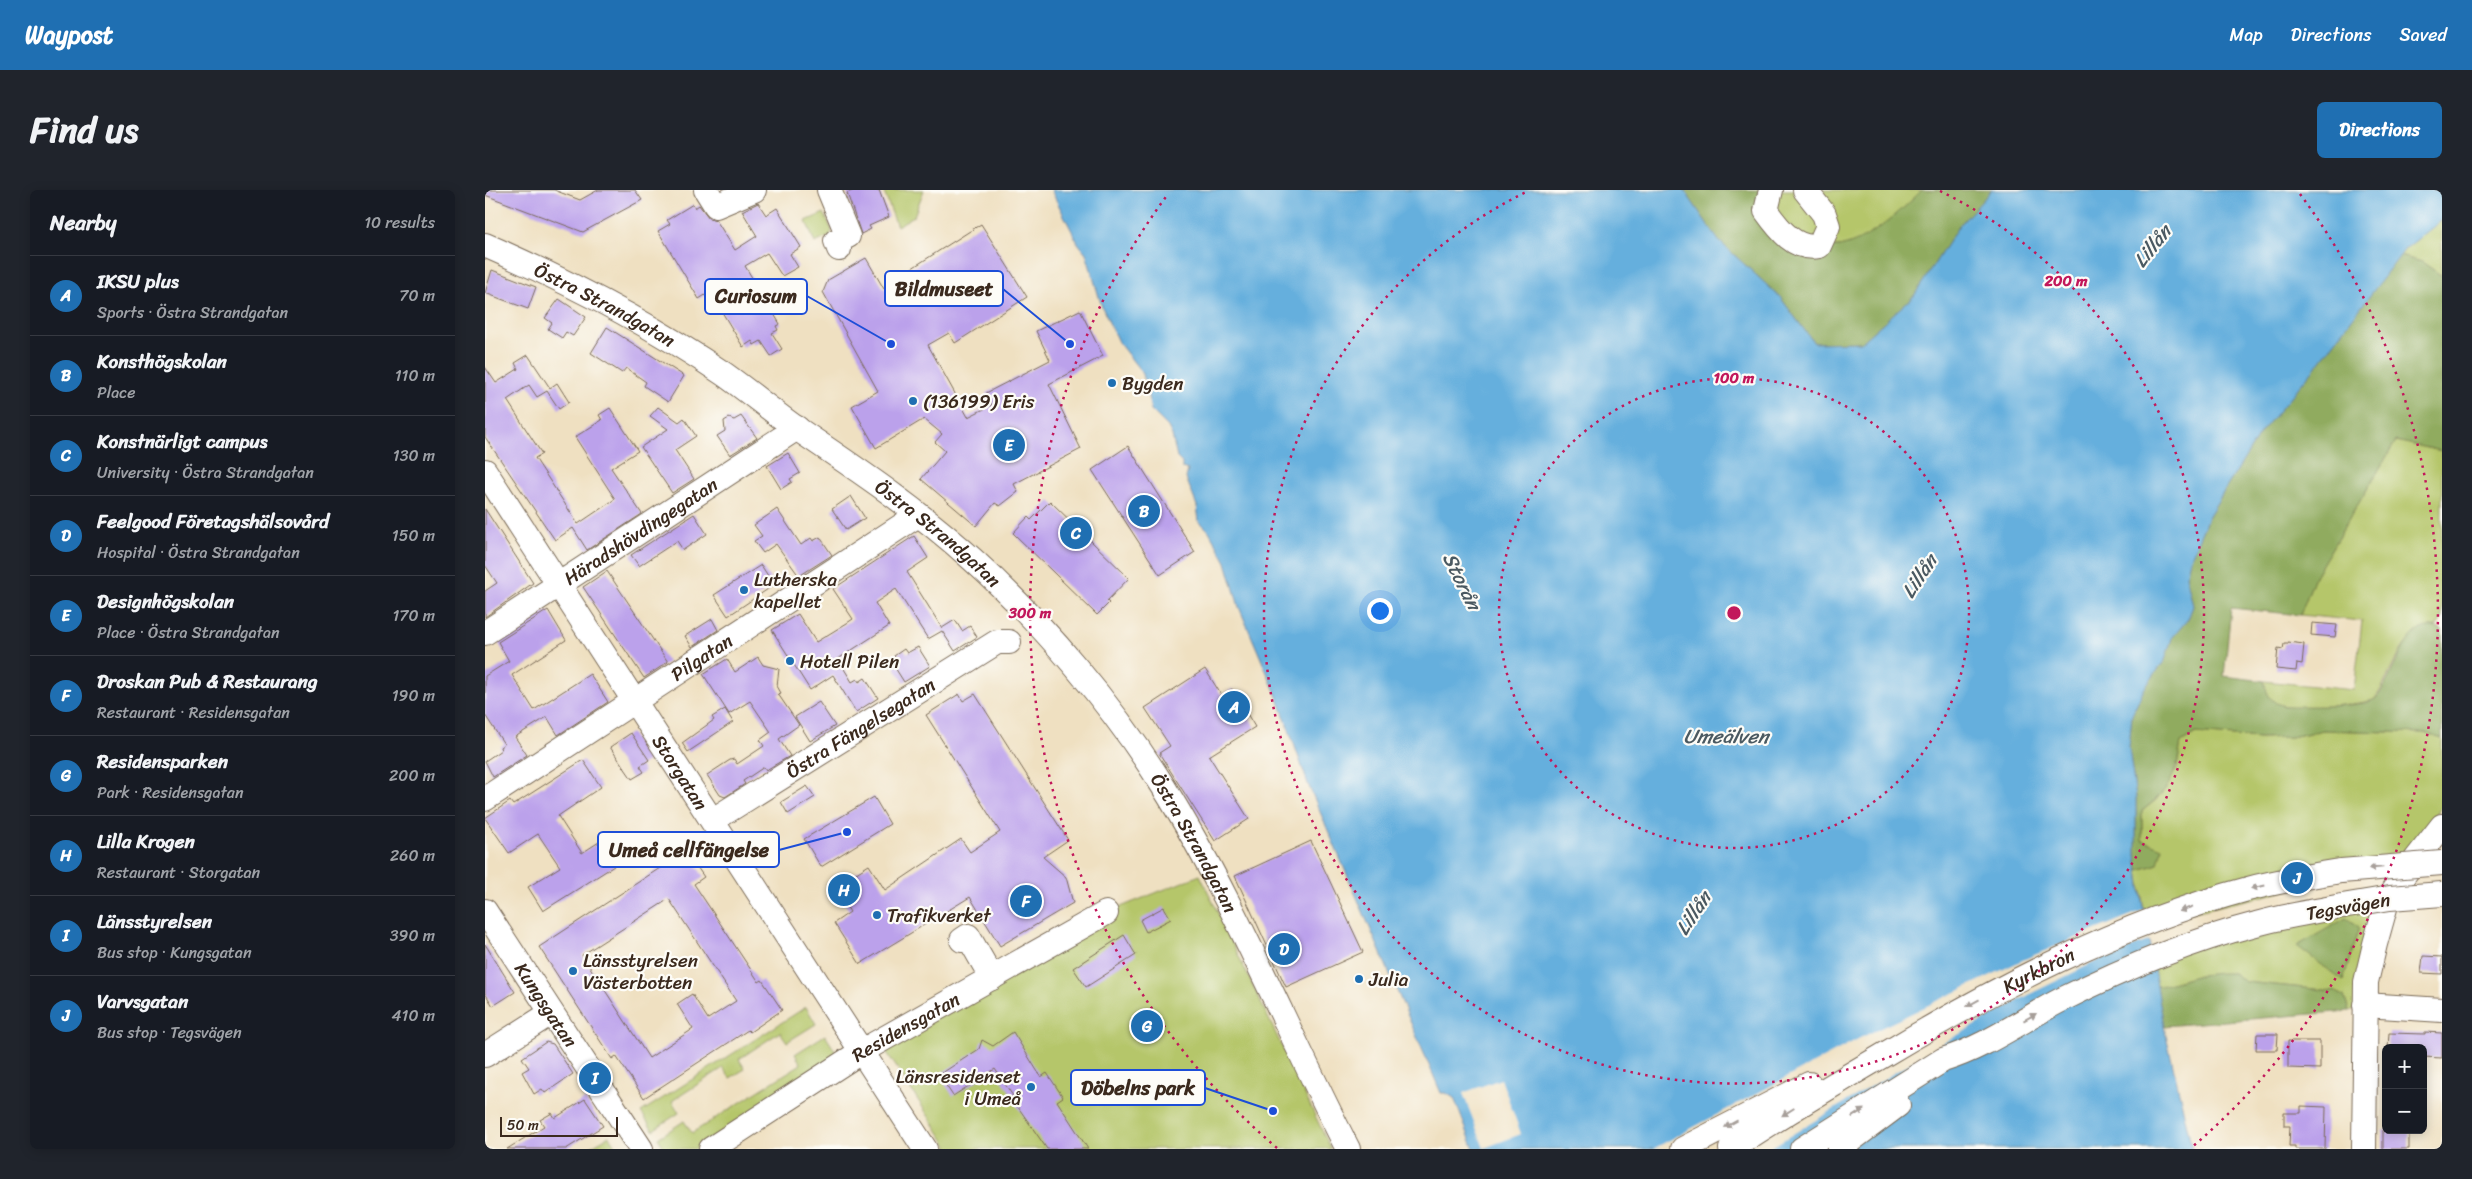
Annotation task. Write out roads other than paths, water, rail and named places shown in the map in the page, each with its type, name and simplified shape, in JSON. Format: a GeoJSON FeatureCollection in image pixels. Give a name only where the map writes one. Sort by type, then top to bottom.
{"type":"FeatureCollection","features":[{"type":"Feature","properties":{"kind":"street"},"geometry":{"type":"LineString","coordinates":[[711,198],[754,190]]}},
{"type":"Feature","properties":{"kind":"street"},"geometry":{"type":"LineString","coordinates":[[829,190],[848,236],[836,241],[839,249]]}},
{"type":"Feature","properties":{"kind":"street"},"geometry":{"type":"LineString","coordinates":[[1771,190],[1766,211],[1779,229],[1794,242],[1809,248],[1819,246],[1828,226],[1824,214],[1805,190]]}},
{"type":"Feature","properties":{"kind":"street","name":"Östra Strandgatan"},"geometry":{"type":"LineString","coordinates":[[485,245],[567,283],[647,327],[722,373],[797,428],[874,480],[971,558],[1025,609],[1110,711],[1162,784],[1209,864],[1315,1084],[1349,1149]]}},
{"type":"Feature","properties":{"kind":"street","name":"Häradshövdingegatan"},"geometry":{"type":"LineString","coordinates":[[485,633],[797,428]]}},
{"type":"Feature","properties":{"kind":"street","name":"Storgatan"},"geometry":{"type":"LineString","coordinates":[[485,471],[925,1149]]}},
{"type":"Feature","properties":{"kind":"street","name":"Pilgatan"},"geometry":{"type":"LineString","coordinates":[[485,799],[918,515]]}},
{"type":"Feature","properties":{"kind":"street","name":"Östra Fängelsegatan"},"geometry":{"type":"LineString","coordinates":[[713,820],[997,642],[1009,642]]}},
{"type":"Feature","properties":{"kind":"street"},"geometry":{"type":"LineString","coordinates":[[2364,1149],[2366,982],[2387,901],[2399,881],[2442,826]]}},
{"type":"Feature","properties":{"kind":"street","name":"Tegsvägen"},"geometry":{"type":"LineString","coordinates":[[2232,894],[2287,880],[2341,871],[2442,863]]}},
{"type":"Feature","properties":{"kind":"street","name":"Kyrkbron"},"geometry":{"type":"LineString","coordinates":[[1731,1149],[1856,1071],[2025,975],[2146,923],[2232,894]]}},
{"type":"Feature","properties":{"kind":"street","name":"Tegsvägen"},"geometry":{"type":"LineString","coordinates":[[2256,924],[2390,898],[2442,894]]}},
{"type":"Feature","properties":{"kind":"street","name":"Kungsgatan"},"geometry":{"type":"LineString","coordinates":[[485,911],[641,1149]]}},
{"type":"Feature","properties":{"kind":"street","name":"Residensgatan"},"geometry":{"type":"LineString","coordinates":[[711,1149],[863,1051],[1107,913]]}},
{"type":"Feature","properties":{"kind":"street","name":"Kyrkbron"},"geometry":{"type":"LineString","coordinates":[[1802,1149],[1943,1060],[1968,1052],[2062,1000],[2187,946],[2256,924]]}},
{"type":"Feature","properties":{"kind":"street"},"geometry":{"type":"LineString","coordinates":[[962,940],[968,936],[993,978]]}},
{"type":"Feature","properties":{"kind":"street"},"geometry":{"type":"LineString","coordinates":[[2365,1005],[2442,1010]]}},
{"type":"Feature","properties":{"kind":"street"},"geometry":{"type":"LineString","coordinates":[[485,1055],[551,1013]]}},
{"type":"Feature","properties":{"kind":"street","name":"Kyrkbron"},"geometry":{"type":"LineString","coordinates":[[1839,1149],[1885,1114],[1949,1070],[1968,1052]]}},
{"type":"Feature","properties":{"kind":"street","name":"Kyrkbron"},"geometry":{"type":"LineString","coordinates":[[1683,1149],[1801,1086],[1856,1071]]}},
{"type":"Feature","properties":{"kind":"water","name":"Umeälven"},"geometry":{"type":"Polygon","coordinates":[[[1051,190],[1684,190],[1719,241],[1780,297],[1814,343],[1861,342],[1914,296],[1958,227],[1992,190],[2442,190],[2442,220],[2405,249],[2319,363],[2261,432],[2208,517],[2190,560],[2186,576],[2193,606],[2188,619],[2172,638],[2165,660],[2144,689],[2132,715],[2129,748],[2136,798],[2136,855],[2142,901],[2164,1026],[2192,1149],[1474,1149],[1454,1098],[1446,1093],[1441,1093],[1308,784],[1279,701],[1239,607],[1226,562],[1209,531],[1199,521],[1197,506],[1186,478],[1188,470],[1182,468],[1182,463],[1177,458],[1172,435],[1168,427],[1151,410],[1143,374],[1118,342],[1102,307],[1086,253],[1078,243],[1051,190]]]}},
{"type":"Feature","properties":{"kind":"place","name":"Curiosum"},"geometry":{"type":"Point","coordinates":[891,344]}},
{"type":"Feature","properties":{"kind":"place","name":"Bildmuseet"},"geometry":{"type":"Point","coordinates":[1070,344]}},
{"type":"Feature","properties":{"kind":"place","name":"Bygden"},"geometry":{"type":"Point","coordinates":[1112,383]}},
{"type":"Feature","properties":{"kind":"place","name":"(136199) Eris"},"geometry":{"type":"Point","coordinates":[913,401]}},
{"type":"Feature","properties":{"kind":"place","name":"Designhögskolan"},"geometry":{"type":"Point","coordinates":[1009,445]}},
{"type":"Feature","properties":{"kind":"place","name":"Konsthögskolan"},"geometry":{"type":"Point","coordinates":[1144,511]}},
{"type":"Feature","properties":{"kind":"place","name":"Konstnärligt campus"},"geometry":{"type":"Point","coordinates":[1076,533]}},
{"type":"Feature","properties":{"kind":"place","name":"Lutherska kapellet"},"geometry":{"type":"Point","coordinates":[744,590]}},
{"type":"Feature","properties":{"kind":"place","name":"Hotell Pilen"},"geometry":{"type":"Point","coordinates":[790,661]}},
{"type":"Feature","properties":{"kind":"place","name":"IKSU plus"},"geometry":{"type":"Point","coordinates":[1234,707]}},
{"type":"Feature","properties":{"kind":"place","name":"Umeå cellfängelse"},"geometry":{"type":"Point","coordinates":[847,832]}},
{"type":"Feature","properties":{"kind":"place","name":"Varvsgatan"},"geometry":{"type":"Point","coordinates":[2297,878]}},
{"type":"Feature","properties":{"kind":"place","name":"Lilla Krogen"},"geometry":{"type":"Point","coordinates":[844,890]}},
{"type":"Feature","properties":{"kind":"place","name":"Droskan Pub & Restaurang"},"geometry":{"type":"Point","coordinates":[1026,901]}},
{"type":"Feature","properties":{"kind":"place","name":"Trafikverket"},"geometry":{"type":"Point","coordinates":[877,915]}},
{"type":"Feature","properties":{"kind":"place","name":"Feelgood Företagshälsovård"},"geometry":{"type":"Point","coordinates":[1284,949]}},
{"type":"Feature","properties":{"kind":"place","name":"Länsstyrelsen Västerbotten"},"geometry":{"type":"Point","coordinates":[573,971]}},
{"type":"Feature","properties":{"kind":"place","name":"Julia"},"geometry":{"type":"Point","coordinates":[1359,979]}},
{"type":"Feature","properties":{"kind":"place","name":"Residensparken"},"geometry":{"type":"Point","coordinates":[1147,1026]}},
{"type":"Feature","properties":{"kind":"place","name":"Länsstyrelsen"},"geometry":{"type":"Point","coordinates":[595,1078]}},
{"type":"Feature","properties":{"kind":"place","name":"Länsresidenset i Umeå"},"geometry":{"type":"Point","coordinates":[1031,1087]}},
{"type":"Feature","properties":{"kind":"place","name":"Döbelns park"},"geometry":{"type":"Point","coordinates":[1273,1111]}},
{"type":"Feature","properties":{"kind":"water label","name":"Lillån"},"geometry":{"type":"Point","coordinates":[2152,246]}},
{"type":"Feature","properties":{"kind":"water label","name":"Lillån"},"geometry":{"type":"Point","coordinates":[1919,576]}},
{"type":"Feature","properties":{"kind":"water label","name":"Storån"},"geometry":{"type":"Point","coordinates":[1462,581]}},
{"type":"Feature","properties":{"kind":"water label","name":"Lillån"},"geometry":{"type":"Point","coordinates":[1693,913]}}]}
